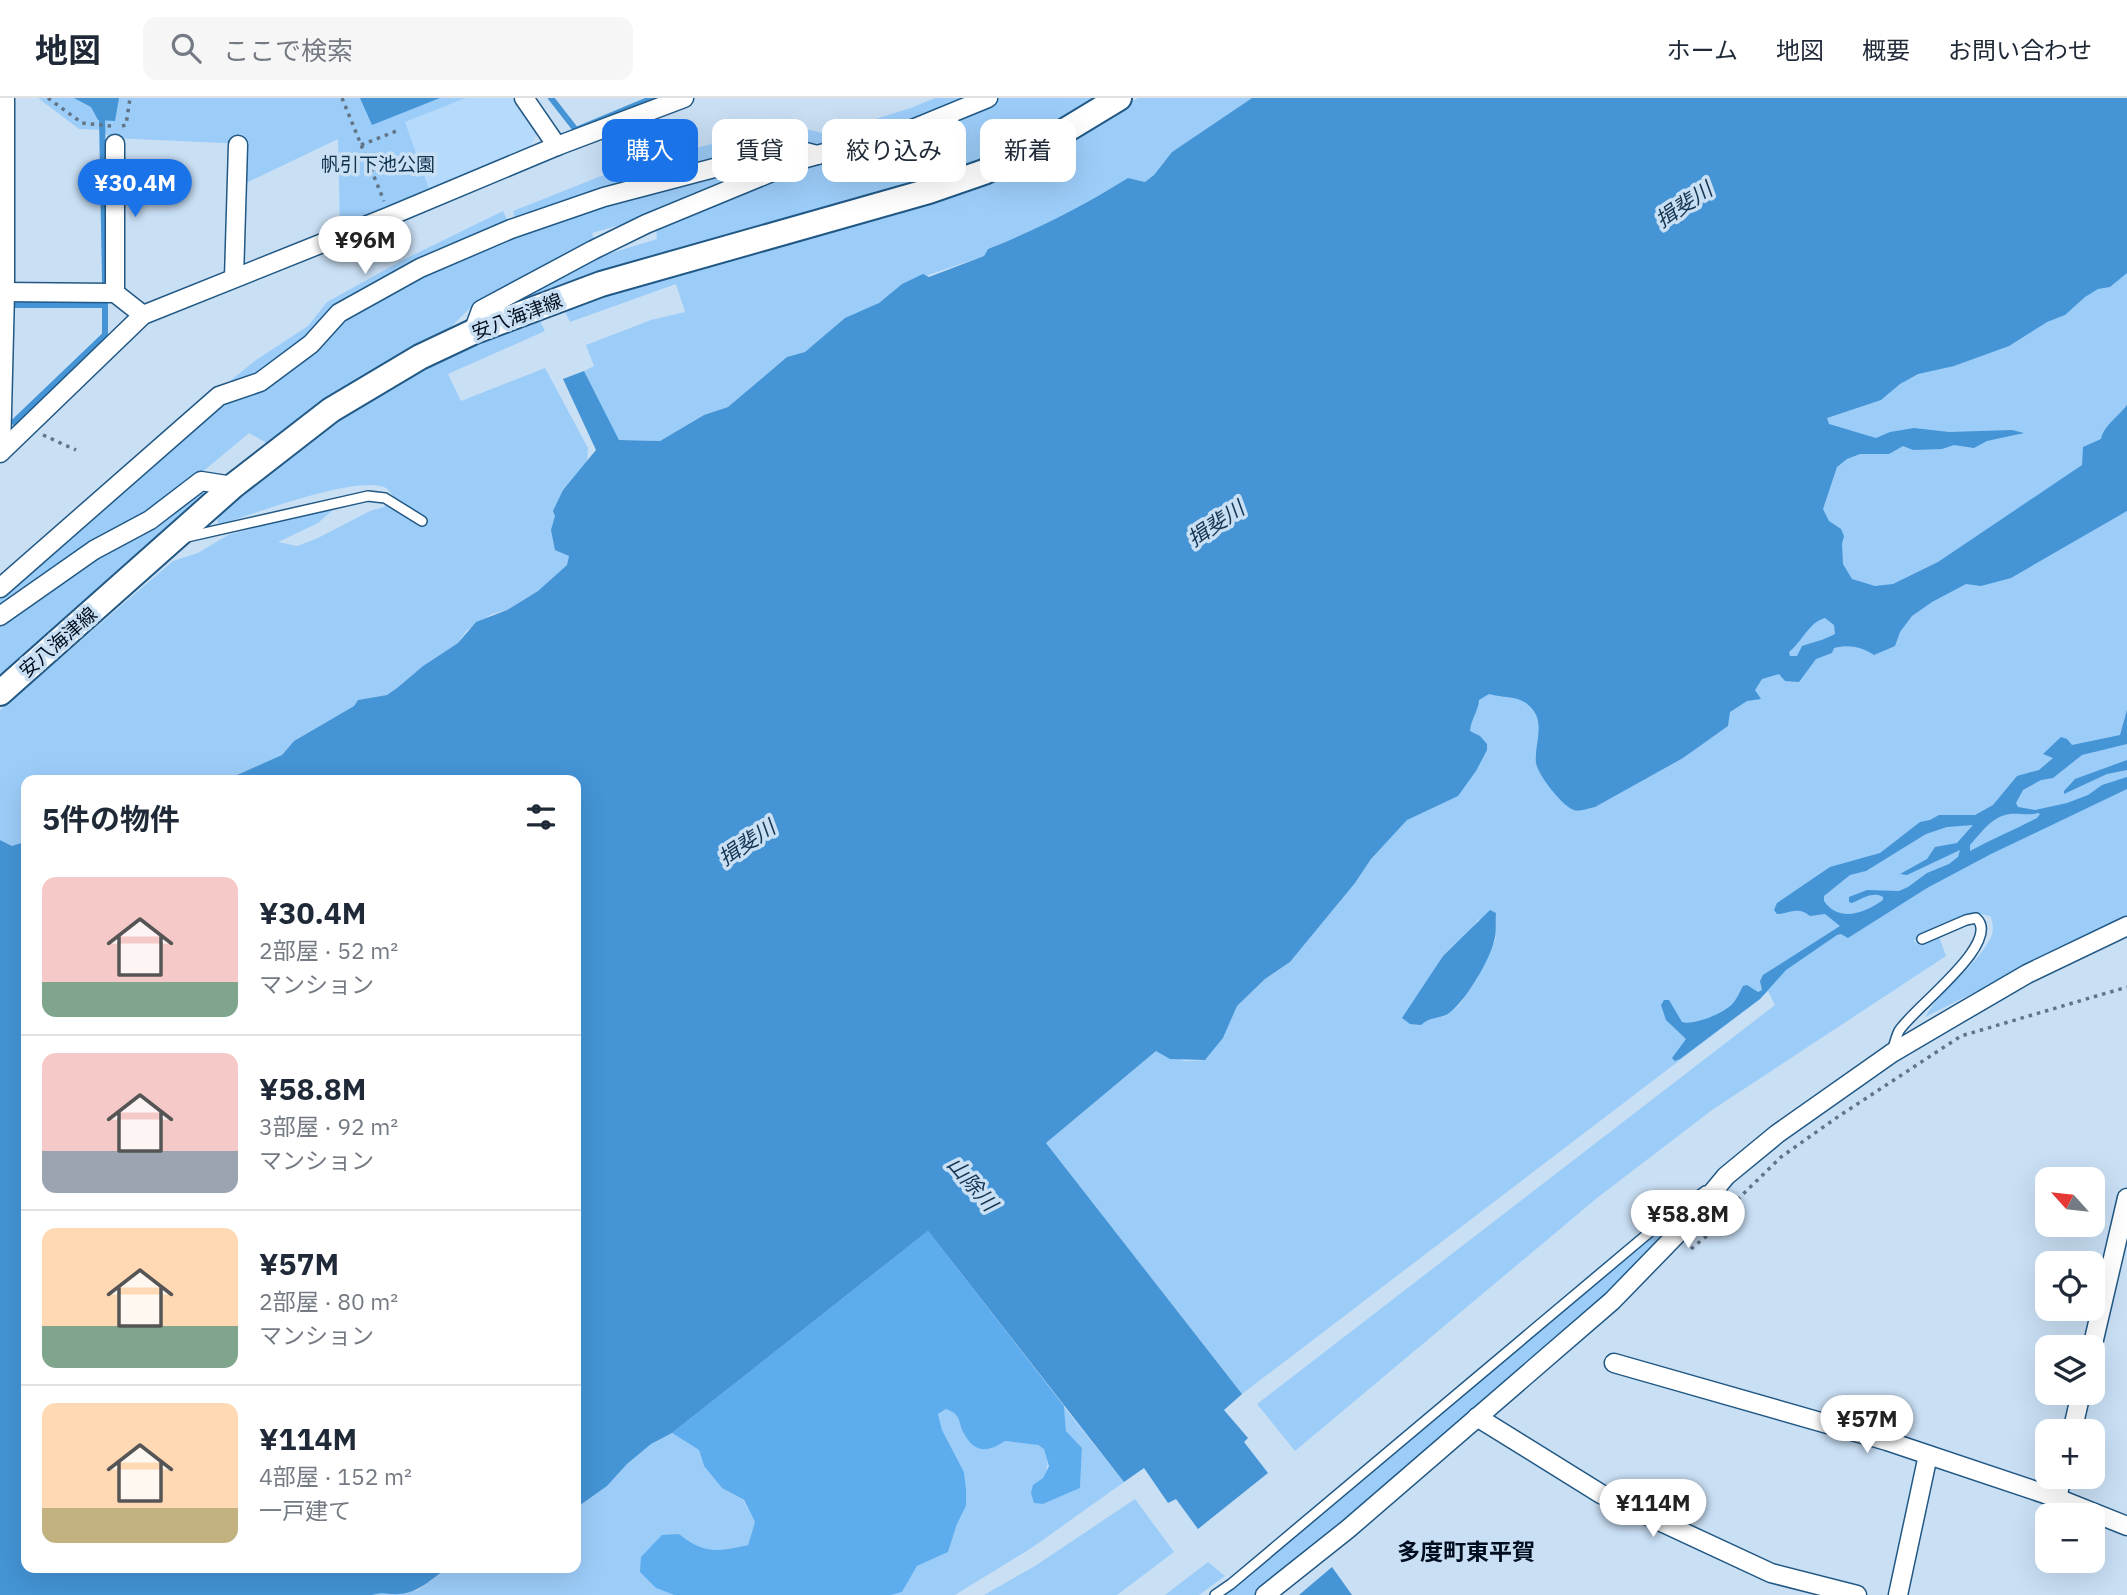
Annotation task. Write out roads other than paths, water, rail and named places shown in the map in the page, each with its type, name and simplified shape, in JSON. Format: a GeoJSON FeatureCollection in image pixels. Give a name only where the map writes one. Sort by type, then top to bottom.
{"type":"FeatureCollection","features":[{"type":"Feature","properties":{"kind":"main road","name":"安八海津線"},"geometry":{"type":"LineString","coordinates":[[0,692],[233,486],[331,410],[420,357],[473,332],[613,280],[929,191],[985,172],[1043,144],[1119,98]]}},
{"type":"Feature","properties":{"kind":"street"},"geometry":{"type":"LineString","coordinates":[[1,452],[5,98]]}},
{"type":"Feature","properties":{"kind":"street"},"geometry":{"type":"LineString","coordinates":[[524,98],[557,146]]}},
{"type":"Feature","properties":{"kind":"street"},"geometry":{"type":"LineString","coordinates":[[1,452],[143,315],[557,146],[684,98]]}},
{"type":"Feature","properties":{"kind":"street"},"geometry":{"type":"LineString","coordinates":[[473,332],[481,310],[646,224],[817,155],[910,130],[988,98]]}},
{"type":"Feature","properties":{"kind":"street"},"geometry":{"type":"LineString","coordinates":[[115,144],[115,293]]}},
{"type":"Feature","properties":{"kind":"street"},"geometry":{"type":"LineString","coordinates":[[234,278],[238,145]]}},
{"type":"Feature","properties":{"kind":"street"},"geometry":{"type":"LineString","coordinates":[[0,588],[219,396],[260,382],[311,344],[339,313],[420,268],[511,229],[604,197],[790,148],[817,155]]}},
{"type":"Feature","properties":{"kind":"street"},"geometry":{"type":"LineString","coordinates":[[3,292],[115,293],[143,315]]}},
{"type":"Feature","properties":{"kind":"street"},"geometry":{"type":"LineString","coordinates":[[0,616],[94,551],[150,520],[201,481],[233,486]]}},
{"type":"Feature","properties":{"kind":"street"},"geometry":{"type":"LineString","coordinates":[[1265,1595],[1348,1529],[1612,1301],[1682,1229],[1726,1176],[1777,1134],[1892,1053],[2027,974],[2127,926]]}},
{"type":"Feature","properties":{"kind":"street"},"geometry":{"type":"LineString","coordinates":[[2095,1335],[2127,1198]]}},
{"type":"Feature","properties":{"kind":"street"},"geometry":{"type":"LineString","coordinates":[[1614,1363],[1874,1437],[2057,1498],[2127,1525]]}},
{"type":"Feature","properties":{"kind":"street"},"geometry":{"type":"LineString","coordinates":[[1477,1417],[1601,1494],[1771,1573],[1857,1595]]}},
{"type":"Feature","properties":{"kind":"street"},"geometry":{"type":"LineString","coordinates":[[1898,1595],[1928,1455]]}},
{"type":"Feature","properties":{"kind":"street"},"geometry":{"type":"LineString","coordinates":[[2057,1498],[2059,1489]]}},
{"type":"Feature","properties":{"kind":"lane"},"geometry":{"type":"LineString","coordinates":[[172,541],[368,496],[385,498],[422,521]]}},
{"type":"Feature","properties":{"kind":"lane"},"geometry":{"type":"LineString","coordinates":[[1892,1053],[1899,1030],[1971,955],[1982,931],[1981,922],[1976,918],[1966,920],[1922,939]]}},
{"type":"Feature","properties":{"kind":"lane"},"geometry":{"type":"LineString","coordinates":[[1215,1595],[1651,1231],[1726,1176]]}},
{"type":"Feature","properties":{"kind":"water"},"geometry":{"type":"Polygon","coordinates":[[[74,98],[119,98],[115,121],[98,120],[91,107],[74,98]]]}},
{"type":"Feature","properties":{"kind":"water"},"geometry":{"type":"Polygon","coordinates":[[[360,98],[440,98],[372,125],[360,98]]]}},
{"type":"Feature","properties":{"kind":"water"},"geometry":{"type":"Polygon","coordinates":[[[1252,98],[2127,98],[2127,273],[2110,287],[2098,289],[2085,297],[2065,315],[2047,322],[2009,346],[1954,366],[1918,374],[1900,384],[1881,400],[1827,418],[1829,424],[1876,438],[1890,432],[1914,428],[1949,432],[2012,430],[2024,433],[1987,441],[1974,448],[1954,445],[1942,449],[1913,450],[1903,446],[1889,454],[1860,454],[1837,467],[1823,509],[1829,521],[1841,529],[1844,536],[1843,564],[1852,579],[1875,586],[1893,584],[1938,562],[2082,465],[2083,447],[2101,439],[2108,425],[2127,405],[2127,511],[2011,578],[1981,586],[1966,584],[1932,602],[1912,616],[1900,632],[1895,646],[1874,655],[1855,647],[1834,648],[1832,653],[1816,659],[1799,682],[1785,681],[1779,674],[1762,679],[1755,690],[1761,699],[1747,701],[1730,712],[1728,726],[1683,758],[1595,807],[1574,810],[1557,797],[1546,782],[1536,763],[1539,729],[1533,710],[1518,699],[1489,694],[1479,700],[1470,731],[1480,736],[1487,744],[1487,750],[1458,796],[1407,820],[1371,859],[1355,883],[1290,962],[1265,979],[1237,1006],[1223,1038],[1205,1060],[1170,1059],[1156,1051],[1046,1143],[1242,1394],[1224,1410],[1248,1438],[1244,1442],[1268,1473],[1198,1529],[1176,1499],[1168,1503],[1144,1468],[1124,1482],[928,1231],[672,1433],[651,1444],[627,1464],[607,1486],[581,1504],[581,775],[237,775],[282,755],[294,741],[354,706],[358,700],[387,695],[423,666],[458,643],[476,622],[507,610],[538,591],[567,565],[569,556],[555,550],[551,530],[555,516],[553,511],[563,490],[596,450],[563,379],[584,371],[619,440],[660,441],[704,415],[728,407],[787,357],[805,352],[845,318],[879,303],[902,284],[923,274],[929,277],[984,256],[988,249],[1060,216],[1128,178],[1145,182],[1172,152],[1252,98]],[[1825,618],[1819,620],[1789,652],[1790,656],[1797,656],[1802,646],[1835,634],[1834,625],[1825,618]]]}},
{"type":"Feature","properties":{"kind":"water"},"geometry":{"type":"Polygon","coordinates":[[[2127,710],[2127,744],[2082,755],[2053,778],[2041,780],[2023,790],[2016,803],[2018,807],[2035,810],[2067,803],[2088,795],[2102,785],[2127,777],[2127,789],[1927,888],[1848,938],[1837,935],[1786,970],[1760,999],[1680,1059],[1675,1061],[1672,1058],[1686,1039],[1666,1020],[1661,1005],[1664,1000],[1669,1000],[1682,1022],[1694,1022],[1710,1017],[1730,1006],[1743,986],[1747,985],[1758,992],[1762,990],[1760,981],[1763,975],[1840,926],[1825,914],[1810,916],[1798,911],[1777,914],[1774,910],[1777,903],[1830,867],[1880,853],[1920,822],[1939,815],[1975,815],[1993,805],[2017,776],[2039,770],[2053,758],[2043,754],[2061,737],[2072,745],[2120,735],[2127,710]],[[2010,814],[1998,818],[1970,845],[1970,851],[2037,818],[2040,814],[2010,814]],[[1973,825],[1947,827],[1926,834],[1866,871],[1850,875],[1824,896],[1824,901],[1830,908],[1845,914],[1868,909],[1883,900],[1883,897],[1871,895],[1852,903],[1849,902],[1849,897],[1867,890],[1899,891],[1927,873],[1949,864],[1958,857],[1960,850],[1907,875],[1900,874],[1927,859],[1935,847],[1957,843],[1973,825]]]}},
{"type":"Feature","properties":{"kind":"water"},"geometry":{"type":"Polygon","coordinates":[[[2127,760],[2127,770],[2107,774],[2064,794],[2075,779],[2127,760]]]}},
{"type":"Feature","properties":{"kind":"water"},"geometry":{"type":"Polygon","coordinates":[[[0,840],[12,846],[21,843],[21,1573],[441,1573],[419,1588],[406,1593],[372,1595],[0,1595],[0,840]]]}},
{"type":"Feature","properties":{"kind":"water"},"geometry":{"type":"Polygon","coordinates":[[[1490,910],[1496,913],[1491,949],[1475,982],[1460,1002],[1446,1015],[1430,1019],[1421,1025],[1410,1024],[1402,1018],[1443,956],[1490,910]]]}},
{"type":"Feature","properties":{"kind":"water"},"geometry":{"type":"Polygon","coordinates":[[[1332,1567],[1352,1595],[1299,1595],[1332,1567]]]}},
{"type":"Feature","properties":{"kind":"waterway"},"geometry":{"type":"LineString","coordinates":[[551,98],[576,130],[653,98]]}},
{"type":"Feature","properties":{"kind":"waterway"},"geometry":{"type":"LineString","coordinates":[[102,116],[105,282]]}},
{"type":"Feature","properties":{"kind":"waterway"},"geometry":{"type":"LineString","coordinates":[[14,422],[105,335],[105,304]]}},
{"type":"Feature","properties":{"kind":"waterway"},"geometry":{"type":"LineString","coordinates":[[12,305],[105,305]]}},
{"type":"Feature","properties":{"kind":"district","name":"多度町東平賀"},"geometry":{"type":"Point","coordinates":[1466,1552]}},
{"type":"Feature","properties":{"kind":"park label","name":"帆引下池公園"},"geometry":{"type":"Point","coordinates":[378,164]}},
{"type":"Feature","properties":{"kind":"water label","name":"揖斐川"},"geometry":{"type":"Point","coordinates":[1684,205]}},
{"type":"Feature","properties":{"kind":"water label","name":"揖斐川"},"geometry":{"type":"Point","coordinates":[1216,524]}},
{"type":"Feature","properties":{"kind":"water label","name":"揖斐川"},"geometry":{"type":"Point","coordinates":[747,843]}},
{"type":"Feature","properties":{"kind":"water label","name":"山除川"},"geometry":{"type":"Point","coordinates":[972,1184]}}]}
